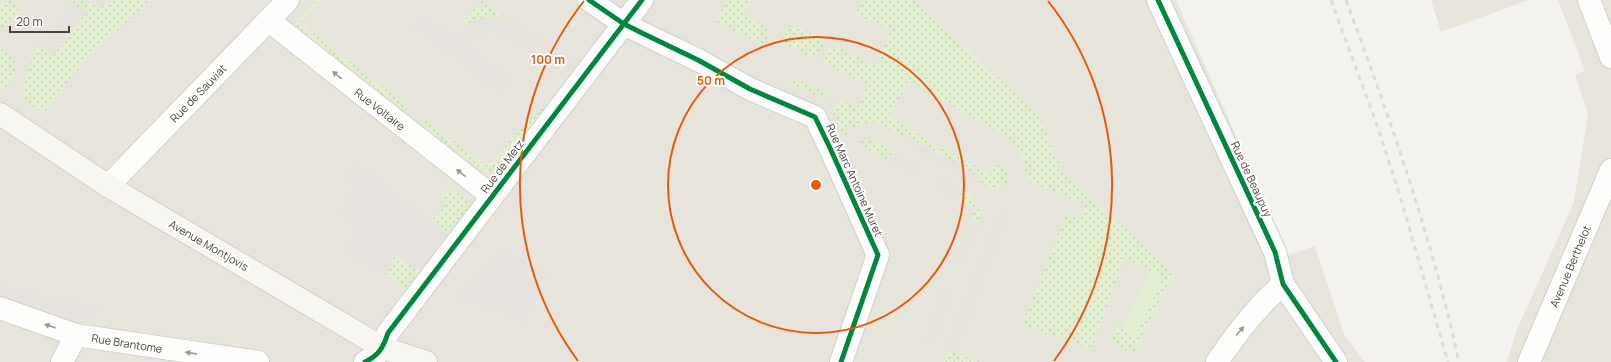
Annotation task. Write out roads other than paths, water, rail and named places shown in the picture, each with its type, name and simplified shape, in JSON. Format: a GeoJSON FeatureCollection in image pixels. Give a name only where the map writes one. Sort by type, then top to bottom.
{"type":"FeatureCollection","features":[{"type":"Feature","properties":{"kind":"main road","name":"Avenue Montjovis"},"geometry":{"type":"LineString","coordinates":[[0,114],[108,186],[383,348],[426,362]]}},
{"type":"Feature","properties":{"kind":"street","name":"Rue de Sauviat"},"geometry":{"type":"LineString","coordinates":[[108,186],[288,0]]}},
{"type":"Feature","properties":{"kind":"street","name":"Rue Marc Antoine Muret"},"geometry":{"type":"LineString","coordinates":[[589,0],[624,24],[698,60],[750,89],[815,117],[878,255],[841,362]]}},
{"type":"Feature","properties":{"kind":"street","name":"Rue de Metz"},"geometry":{"type":"LineString","coordinates":[[383,348],[388,333],[642,0]]}},
{"type":"Feature","properties":{"kind":"street","name":"Rue de Beaupuy"},"geometry":{"type":"LineString","coordinates":[[1158,0],[1275,252],[1284,284],[1336,362]]}},
{"type":"Feature","properties":{"kind":"street"},"geometry":{"type":"LineString","coordinates":[[1589,0],[1611,57]]}},
{"type":"Feature","properties":{"kind":"street","name":"Rue Voltaire"},"geometry":{"type":"LineString","coordinates":[[268,20],[492,196]]}},
{"type":"Feature","properties":{"kind":"street","name":"Avenue Berthelot"},"geometry":{"type":"LineString","coordinates":[[1529,362],[1611,170]]}},
{"type":"Feature","properties":{"kind":"street"},"geometry":{"type":"LineString","coordinates":[[1217,362],[1235,337],[1260,307],[1284,284]]}},
{"type":"Feature","properties":{"kind":"street","name":"Rue Brantome"},"geometry":{"type":"LineString","coordinates":[[0,308],[76,335],[236,361],[258,362]]}},
{"type":"Feature","properties":{"kind":"street"},"geometry":{"type":"LineString","coordinates":[[62,362],[76,335]]}},
{"type":"Feature","properties":{"kind":"street"},"geometry":{"type":"LineString","coordinates":[[366,362],[372,359],[383,348]]}},
{"type":"Feature","properties":{"kind":"railway"},"geometry":{"type":"LineString","coordinates":[[1331,0],[1378,128],[1400,196],[1448,362]]}},
{"type":"Feature","properties":{"kind":"railway"},"geometry":{"type":"LineString","coordinates":[[1346,0],[1409,179],[1436,270],[1459,362]]}}]}
